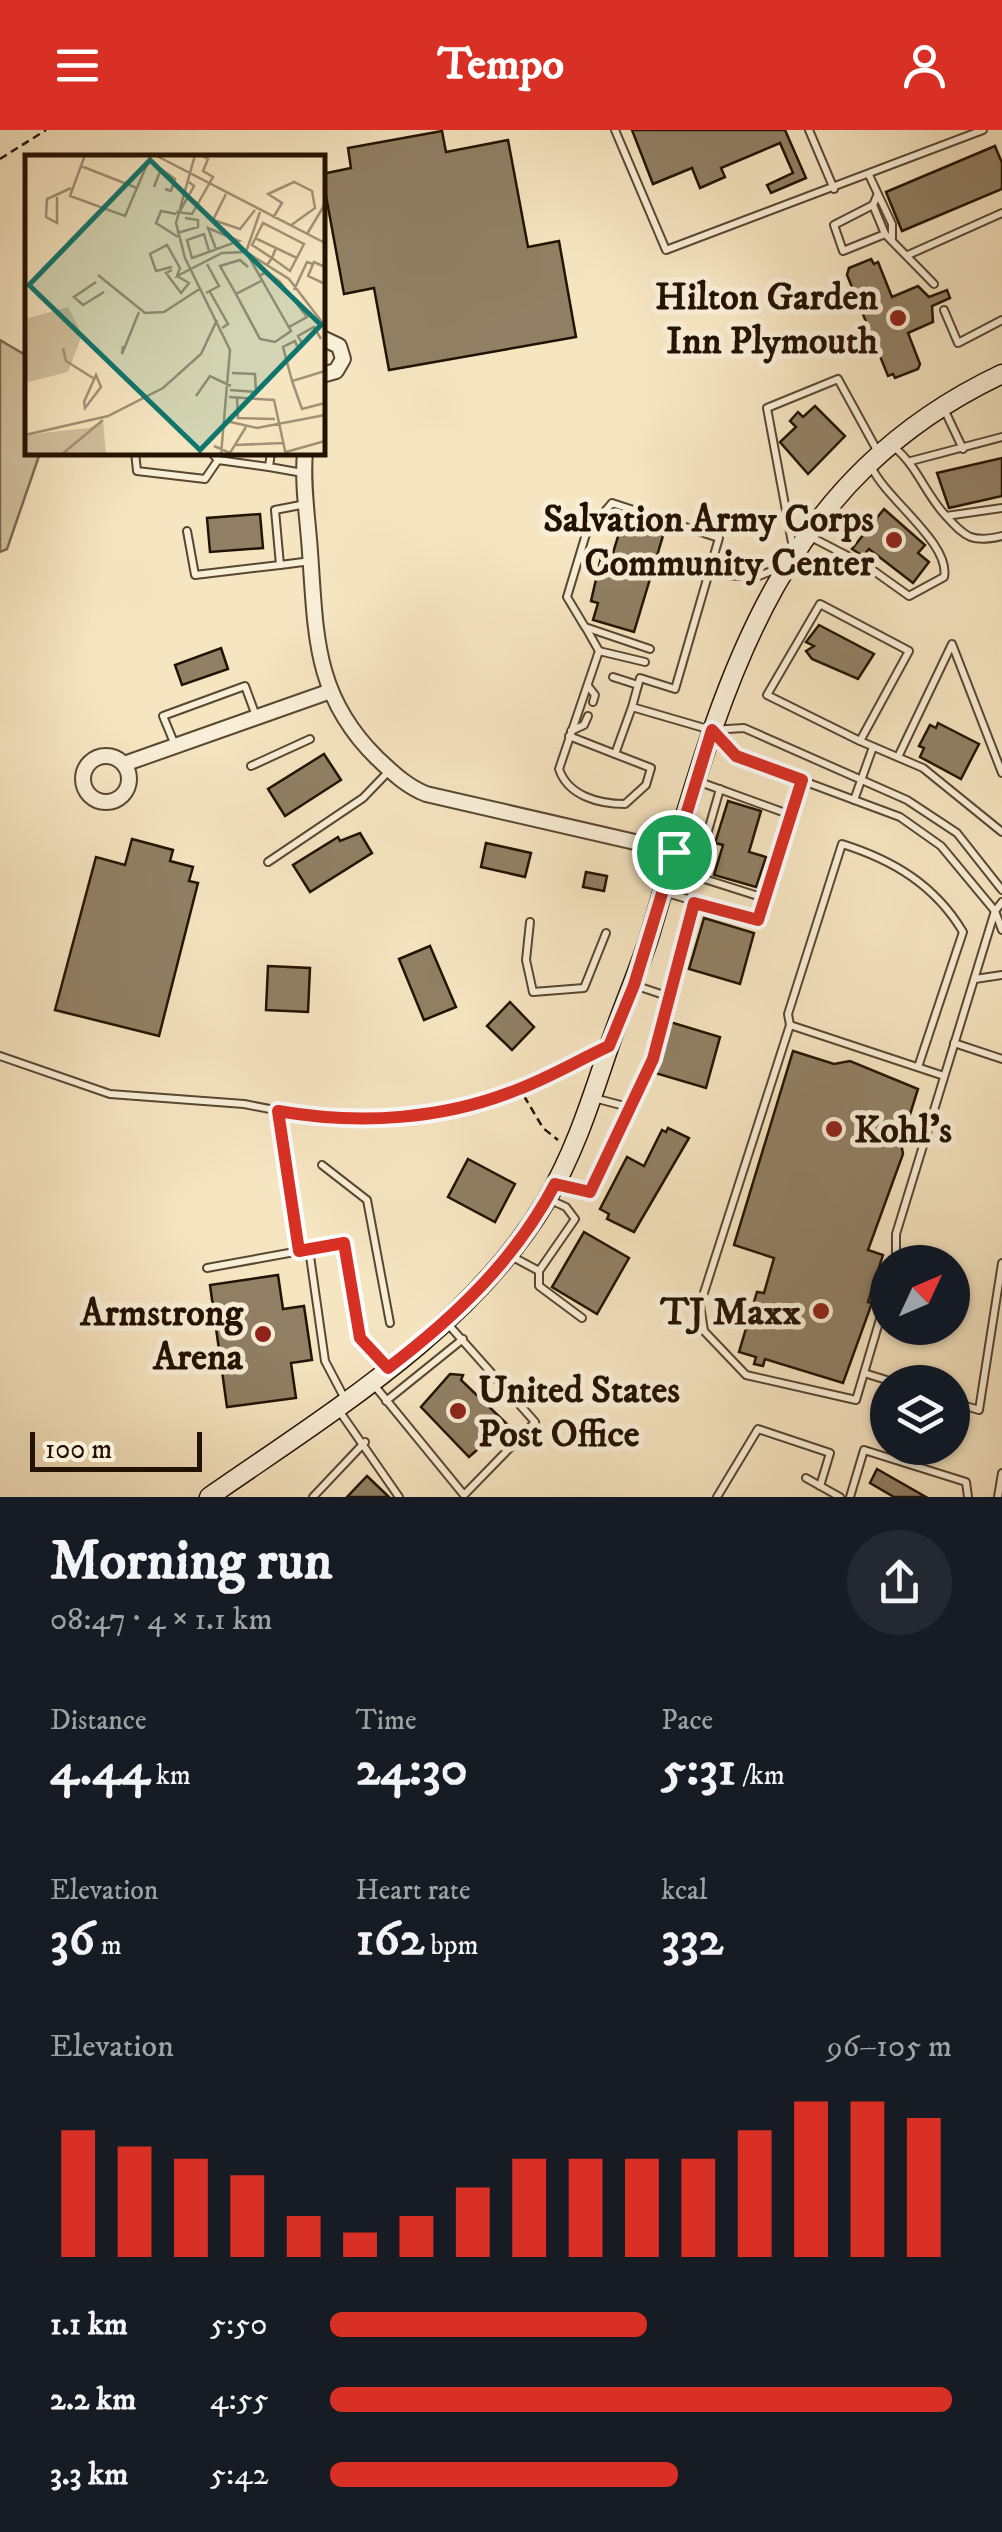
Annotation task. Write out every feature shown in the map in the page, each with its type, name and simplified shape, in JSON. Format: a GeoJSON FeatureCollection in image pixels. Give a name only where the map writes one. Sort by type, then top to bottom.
{"type":"FeatureCollection","features":[{"type":"Feature","properties":{"kind":"street"},"geometry":{"type":"LineString","coordinates":[[325,339],[336,342],[343,354],[336,371],[325,375]]}},
{"type":"Feature","properties":{"kind":"street"},"geometry":{"type":"LineString","coordinates":[[221,1493],[447,1323],[508,1255],[551,1192],[594,1098],[744,641],[808,535],[879,453],[942,406],[1002,374]]}},
{"type":"Feature","properties":{"kind":"street"},"geometry":{"type":"LineString","coordinates":[[306,455],[318,642],[328,692],[351,729],[390,770],[416,790],[447,800],[677,842]]}},
{"type":"Feature","properties":{"kind":"street"},"geometry":{"type":"LineString","coordinates":[[124,764],[328,692]]}},
{"type":"Feature","properties":{"kind":"lane"},"geometry":{"type":"LineString","coordinates":[[615,130],[666,250],[983,130]]}},
{"type":"Feature","properties":{"kind":"lane"},"geometry":{"type":"LineString","coordinates":[[809,130],[830,190]]}},
{"type":"Feature","properties":{"kind":"lane"},"geometry":{"type":"LineString","coordinates":[[868,174],[888,236],[934,284]]}},
{"type":"Feature","properties":{"kind":"lane"},"geometry":{"type":"LineString","coordinates":[[875,200],[834,224],[843,251],[888,236]]}},
{"type":"Feature","properties":{"kind":"lane"},"geometry":{"type":"LineString","coordinates":[[908,255],[1002,213]]}},
{"type":"Feature","properties":{"kind":"lane"},"geometry":{"type":"LineString","coordinates":[[944,310],[958,343],[1002,320]]}},
{"type":"Feature","properties":{"kind":"lane"},"geometry":{"type":"LineString","coordinates":[[708,574],[756,577],[792,560],[767,408],[838,379],[879,453],[879,483],[940,549],[944,577],[909,596],[867,566],[808,535]]}},
{"type":"Feature","properties":{"kind":"lane"},"geometry":{"type":"LineString","coordinates":[[942,406],[963,448]]}},
{"type":"Feature","properties":{"kind":"lane"},"geometry":{"type":"LineString","coordinates":[[879,453],[911,461],[1002,437]]}},
{"type":"Feature","properties":{"kind":"lane"},"geometry":{"type":"LineString","coordinates":[[134,455],[137,470],[206,479],[218,460]]}},
{"type":"Feature","properties":{"kind":"lane"},"geometry":{"type":"LineString","coordinates":[[214,455],[218,460],[305,473]]}},
{"type":"Feature","properties":{"kind":"lane"},"geometry":{"type":"LineString","coordinates":[[269,467],[271,455]]}},
{"type":"Feature","properties":{"kind":"lane"},"geometry":{"type":"LineString","coordinates":[[911,461],[921,486],[966,538],[978,542],[1002,536]]}},
{"type":"Feature","properties":{"kind":"lane"},"geometry":{"type":"LineString","coordinates":[[280,565],[275,510],[307,503]]}},
{"type":"Feature","properties":{"kind":"lane"},"geometry":{"type":"LineString","coordinates":[[615,754],[640,678],[674,689],[720,538],[612,503],[586,534],[567,597],[599,651],[646,662]]}},
{"type":"Feature","properties":{"kind":"lane"},"geometry":{"type":"LineString","coordinates":[[946,516],[1002,508]]}},
{"type":"Feature","properties":{"kind":"lane"},"geometry":{"type":"LineString","coordinates":[[187,531],[194,574],[311,561]]}},
{"type":"Feature","properties":{"kind":"lane"},"geometry":{"type":"LineString","coordinates":[[860,741],[909,651],[820,604],[767,695],[872,747],[923,768],[1002,832]]}},
{"type":"Feature","properties":{"kind":"lane"},"geometry":{"type":"LineString","coordinates":[[585,627],[650,649]]}},
{"type":"Feature","properties":{"kind":"lane"},"geometry":{"type":"LineString","coordinates":[[898,757],[952,644],[1002,774]]}},
{"type":"Feature","properties":{"kind":"lane"},"geometry":{"type":"LineString","coordinates":[[570,733],[651,768],[646,785],[625,804],[576,792],[560,770],[570,733],[599,651]]}},
{"type":"Feature","properties":{"kind":"lane"},"geometry":{"type":"LineString","coordinates":[[612,677],[638,686]]}},
{"type":"Feature","properties":{"kind":"lane"},"geometry":{"type":"LineString","coordinates":[[587,685],[595,695],[593,702]]}},
{"type":"Feature","properties":{"kind":"lane"},"geometry":{"type":"LineString","coordinates":[[175,745],[164,716],[246,686],[256,717]]}},
{"type":"Feature","properties":{"kind":"lane"},"geometry":{"type":"LineString","coordinates":[[632,706],[712,730],[744,728],[907,800],[957,832],[1002,890]]}},
{"type":"Feature","properties":{"kind":"lane"},"geometry":{"type":"LineString","coordinates":[[570,733],[584,725],[588,716]]}},
{"type":"Feature","properties":{"kind":"lane"},"geometry":{"type":"LineString","coordinates":[[712,730],[736,756],[900,817],[941,846],[995,910],[1002,930]]}},
{"type":"Feature","properties":{"kind":"lane"},"geometry":{"type":"LineString","coordinates":[[251,766],[310,739]]}},
{"type":"Feature","properties":{"kind":"lane"},"geometry":{"type":"LineString","coordinates":[[854,800],[872,747]]}},
{"type":"Feature","properties":{"kind":"lane"},"geometry":{"type":"LineString","coordinates":[[268,862],[363,798],[390,770]]}},
{"type":"Feature","properties":{"kind":"lane"},"geometry":{"type":"LineString","coordinates":[[696,780],[791,815]]}},
{"type":"Feature","properties":{"kind":"lane"},"geometry":{"type":"LineString","coordinates":[[662,891],[758,920],[802,780]]}},
{"type":"Feature","properties":{"kind":"lane"},"geometry":{"type":"LineString","coordinates":[[720,789],[695,876],[764,898]]}},
{"type":"Feature","properties":{"kind":"lane"},"geometry":{"type":"LineString","coordinates":[[677,842],[704,842]]}},
{"type":"Feature","properties":{"kind":"lane"},"geometry":{"type":"LineString","coordinates":[[872,1345],[856,1400],[746,1375],[704,1331],[700,1305],[790,1025],[788,1014],[842,844],[886,857],[947,904],[962,932],[918,1067]]}},
{"type":"Feature","properties":{"kind":"lane"},"geometry":{"type":"LineString","coordinates":[[896,1245],[896,1234],[995,910],[1002,902]]}},
{"type":"Feature","properties":{"kind":"lane"},"geometry":{"type":"LineString","coordinates":[[551,1192],[590,1192],[632,1108],[653,1059],[694,903]]}},
{"type":"Feature","properties":{"kind":"lane"},"geometry":{"type":"LineString","coordinates":[[530,922],[526,960],[533,992],[584,988],[606,933]]}},
{"type":"Feature","properties":{"kind":"lane"},"geometry":{"type":"LineString","coordinates":[[974,979],[1002,975]]}},
{"type":"Feature","properties":{"kind":"lane"},"geometry":{"type":"LineString","coordinates":[[634,985],[670,998]]}},
{"type":"Feature","properties":{"kind":"lane"},"geometry":{"type":"LineString","coordinates":[[790,1025],[944,1076]]}},
{"type":"Feature","properties":{"kind":"lane"},"geometry":{"type":"LineString","coordinates":[[954,1043],[1002,1059]]}},
{"type":"Feature","properties":{"kind":"lane"},"geometry":{"type":"LineString","coordinates":[[0,1056],[110,1094],[316,1118],[415,1117],[458,1109],[521,1089],[609,1046]]}},
{"type":"Feature","properties":{"kind":"lane"},"geometry":{"type":"LineString","coordinates":[[594,1098],[632,1108]]}},
{"type":"Feature","properties":{"kind":"lane"},"geometry":{"type":"LineString","coordinates":[[278,1111],[299,1251]]}},
{"type":"Feature","properties":{"kind":"lane"},"geometry":{"type":"LineString","coordinates":[[322,1165],[366,1200],[390,1323]]}},
{"type":"Feature","properties":{"kind":"lane"},"geometry":{"type":"LineString","coordinates":[[551,1192],[576,1219],[539,1271],[538,1286],[582,1318]]}},
{"type":"Feature","properties":{"kind":"lane"},"geometry":{"type":"LineString","coordinates":[[207,1268],[344,1243],[360,1338],[388,1368]]}},
{"type":"Feature","properties":{"kind":"lane"},"geometry":{"type":"LineString","coordinates":[[309,1249],[325,1361],[340,1402],[399,1497]]}},
{"type":"Feature","properties":{"kind":"lane"},"geometry":{"type":"LineString","coordinates":[[508,1255],[539,1271]]}},
{"type":"Feature","properties":{"kind":"lane"},"geometry":{"type":"LineString","coordinates":[[970,1407],[979,1410],[1002,1263]]}},
{"type":"Feature","properties":{"kind":"lane"},"geometry":{"type":"LineString","coordinates":[[370,1381],[464,1496],[534,1422],[447,1323]]}},
{"type":"Feature","properties":{"kind":"lane"},"geometry":{"type":"LineString","coordinates":[[386,1400],[464,1339]]}},
{"type":"Feature","properties":{"kind":"lane"},"geometry":{"type":"LineString","coordinates":[[864,1373],[870,1375]]}},
{"type":"Feature","properties":{"kind":"lane"},"geometry":{"type":"LineString","coordinates":[[717,1497],[758,1429],[830,1453],[820,1486]]}},
{"type":"Feature","properties":{"kind":"lane"},"geometry":{"type":"LineString","coordinates":[[313,1497],[365,1442]]}},
{"type":"Feature","properties":{"kind":"lane"},"geometry":{"type":"LineString","coordinates":[[850,1497],[864,1450],[966,1482],[968,1497]]}},
{"type":"Feature","properties":{"kind":"lane"},"geometry":{"type":"LineString","coordinates":[[998,1497],[1002,1474]]}},
{"type":"Feature","properties":{"kind":"lane"},"geometry":{"type":"LineString","coordinates":[[806,1478],[840,1497]]}},
{"type":"Feature","properties":{"kind":"path"},"geometry":{"type":"LineString","coordinates":[[0,159],[46,130]]}},
{"type":"Feature","properties":{"kind":"path"},"geometry":{"type":"LineString","coordinates":[[521,1089],[542,1128],[573,1148]]}},
{"type":"Feature","properties":{"kind":"shaded area"},"geometry":{"type":"Polygon","coordinates":[[[0,340],[25,355],[25,455],[39,455],[7,549],[0,552],[0,340]]]}},
{"type":"Feature","properties":{"kind":"building"},"geometry":{"type":"Polygon","coordinates":[[[632,130],[785,130],[806,178],[771,193],[767,185],[793,173],[780,143],[721,168],[725,177],[700,188],[692,168],[653,184],[632,130]]]}},
{"type":"Feature","properties":{"kind":"building"},"geometry":{"type":"Polygon","coordinates":[[[442,131],[446,152],[508,140],[528,247],[559,241],[576,337],[389,370],[374,288],[344,294],[325,173],[351,168],[348,148],[442,131]]]}},
{"type":"Feature","properties":{"kind":"building"},"geometry":{"type":"Polygon","coordinates":[[[995,146],[1002,163],[1002,189],[902,231],[886,192],[995,146]]]}},
{"type":"Feature","properties":{"kind":"building","name":"Hilton Garden Inn Plymouth"},"geometry":{"type":"Polygon","coordinates":[[[871,259],[874,264],[878,262],[892,297],[918,286],[929,297],[947,290],[950,298],[932,306],[933,322],[908,333],[920,364],[918,369],[895,378],[893,374],[888,376],[847,275],[849,268],[871,259]]]}},
{"type":"Feature","properties":{"kind":"building"},"geometry":{"type":"Polygon","coordinates":[[[815,406],[845,436],[808,474],[780,442],[796,427],[790,421],[798,412],[803,417],[815,406]]]}},
{"type":"Feature","properties":{"kind":"building"},"geometry":{"type":"Polygon","coordinates":[[[1002,458],[1002,496],[949,508],[937,473],[1002,458]]]}},
{"type":"Feature","properties":{"kind":"building"},"geometry":{"type":"Polygon","coordinates":[[[884,509],[925,545],[918,553],[929,562],[913,583],[869,549],[863,556],[852,549],[884,509]]]}},
{"type":"Feature","properties":{"kind":"building"},"geometry":{"type":"Polygon","coordinates":[[[260,514],[263,548],[210,552],[207,518],[260,514]]]}},
{"type":"Feature","properties":{"kind":"building"},"geometry":{"type":"Polygon","coordinates":[[[624,517],[665,529],[634,632],[593,620],[598,603],[591,601],[602,553],[612,556],[624,517]]]}},
{"type":"Feature","properties":{"kind":"building"},"geometry":{"type":"Polygon","coordinates":[[[819,625],[874,654],[858,679],[812,659],[806,651],[814,646],[806,642],[819,625]]]}},
{"type":"Feature","properties":{"kind":"building"},"geometry":{"type":"Polygon","coordinates":[[[221,648],[228,669],[182,685],[175,665],[221,648]]]}},
{"type":"Feature","properties":{"kind":"building"},"geometry":{"type":"Polygon","coordinates":[[[938,723],[979,744],[961,779],[920,757],[924,748],[919,746],[930,725],[936,728],[938,723]]]}},
{"type":"Feature","properties":{"kind":"building"},"geometry":{"type":"Polygon","coordinates":[[[324,754],[341,780],[285,816],[268,789],[324,754]]]}},
{"type":"Feature","properties":{"kind":"building"},"geometry":{"type":"Polygon","coordinates":[[[728,801],[761,811],[749,852],[766,857],[756,887],[714,875],[723,845],[715,843],[728,801]]]}},
{"type":"Feature","properties":{"kind":"building"},"geometry":{"type":"Polygon","coordinates":[[[360,833],[372,853],[310,892],[293,865],[338,837],[340,841],[360,833]]]}},
{"type":"Feature","properties":{"kind":"building"},"geometry":{"type":"Polygon","coordinates":[[[132,839],[173,850],[170,861],[193,867],[189,881],[198,883],[159,1036],[55,1010],[96,857],[125,865],[132,839]]]}},
{"type":"Feature","properties":{"kind":"building"},"geometry":{"type":"Polygon","coordinates":[[[486,843],[531,853],[525,877],[481,867],[486,843]]]}},
{"type":"Feature","properties":{"kind":"building"},"geometry":{"type":"Polygon","coordinates":[[[586,872],[607,876],[604,891],[583,887],[586,872]]]}},
{"type":"Feature","properties":{"kind":"building"},"geometry":{"type":"Polygon","coordinates":[[[704,918],[754,933],[740,984],[689,969],[704,918]]]}},
{"type":"Feature","properties":{"kind":"building"},"geometry":{"type":"Polygon","coordinates":[[[430,946],[456,1007],[424,1020],[399,959],[430,946]]]}},
{"type":"Feature","properties":{"kind":"building"},"geometry":{"type":"Polygon","coordinates":[[[268,966],[310,968],[308,1012],[266,1010],[268,966]]]}},
{"type":"Feature","properties":{"kind":"building"},"geometry":{"type":"Polygon","coordinates":[[[510,1002],[534,1027],[512,1050],[487,1026],[510,1002]]]}},
{"type":"Feature","properties":{"kind":"building"},"geometry":{"type":"Polygon","coordinates":[[[670,1022],[720,1037],[706,1088],[655,1073],[670,1022]]]}},
{"type":"Feature","properties":{"kind":"building"},"geometry":{"type":"Polygon","coordinates":[[[793,1051],[834,1064],[850,1061],[918,1089],[901,1143],[903,1154],[868,1250],[870,1309],[843,1383],[765,1359],[763,1366],[754,1364],[756,1357],[739,1352],[757,1292],[764,1293],[774,1258],[734,1245],[793,1051]]]}},
{"type":"Feature","properties":{"kind":"building"},"geometry":{"type":"Polygon","coordinates":[[[668,1128],[689,1138],[634,1232],[607,1219],[609,1214],[600,1209],[627,1157],[644,1166],[662,1130],[666,1132],[668,1128]]]}},
{"type":"Feature","properties":{"kind":"building"},"geometry":{"type":"Polygon","coordinates":[[[468,1159],[515,1184],[495,1222],[448,1197],[468,1159]]]}},
{"type":"Feature","properties":{"kind":"building"},"geometry":{"type":"Polygon","coordinates":[[[584,1232],[629,1258],[597,1314],[552,1287],[584,1232]]]}},
{"type":"Feature","properties":{"kind":"building","name":"Armstrong Arena"},"geometry":{"type":"Polygon","coordinates":[[[278,1275],[283,1309],[304,1306],[312,1360],[291,1363],[296,1398],[227,1407],[210,1285],[278,1275]]]}},
{"type":"Feature","properties":{"kind":"building","name":"United States Post Office"},"geometry":{"type":"Polygon","coordinates":[[[450,1374],[463,1375],[461,1380],[507,1424],[469,1457],[421,1407],[450,1374]]]}},
{"type":"Feature","properties":{"kind":"building"},"geometry":{"type":"Polygon","coordinates":[[[877,1469],[926,1497],[894,1497],[870,1483],[877,1469]]]}},
{"type":"Feature","properties":{"kind":"building"},"geometry":{"type":"Polygon","coordinates":[[[367,1476],[389,1497],[347,1497],[367,1476]]]}},
{"type":"Feature","properties":{"kind":"place","name":"Hilton Garden Inn Plymouth"},"geometry":{"type":"Point","coordinates":[898,318]}},
{"type":"Feature","properties":{"kind":"place","name":"Salvation Army Corps Community Center"},"geometry":{"type":"Point","coordinates":[894,540]}},
{"type":"Feature","properties":{"kind":"place","name":"Kohl's"},"geometry":{"type":"Point","coordinates":[834,1129]}},
{"type":"Feature","properties":{"kind":"place","name":"TJ Maxx"},"geometry":{"type":"Point","coordinates":[821,1311]}},
{"type":"Feature","properties":{"kind":"place","name":"Armstrong Arena"},"geometry":{"type":"Point","coordinates":[263,1334]}},
{"type":"Feature","properties":{"kind":"place","name":"United States Post Office"},"geometry":{"type":"Point","coordinates":[458,1411]}},
{"type":"Feature","properties":{"kind":"route"},"geometry":{"type":"LineString","coordinates":[[712,730],[736,756],[802,780],[758,920],[694,903],[653,1059],[590,1192],[555,1184],[508,1255],[460,1310],[388,1368],[360,1338],[344,1243],[299,1251],[278,1111],[316,1118],[426,1116],[521,1089],[609,1046],[634,985],[674,852],[712,730]]}}]}
